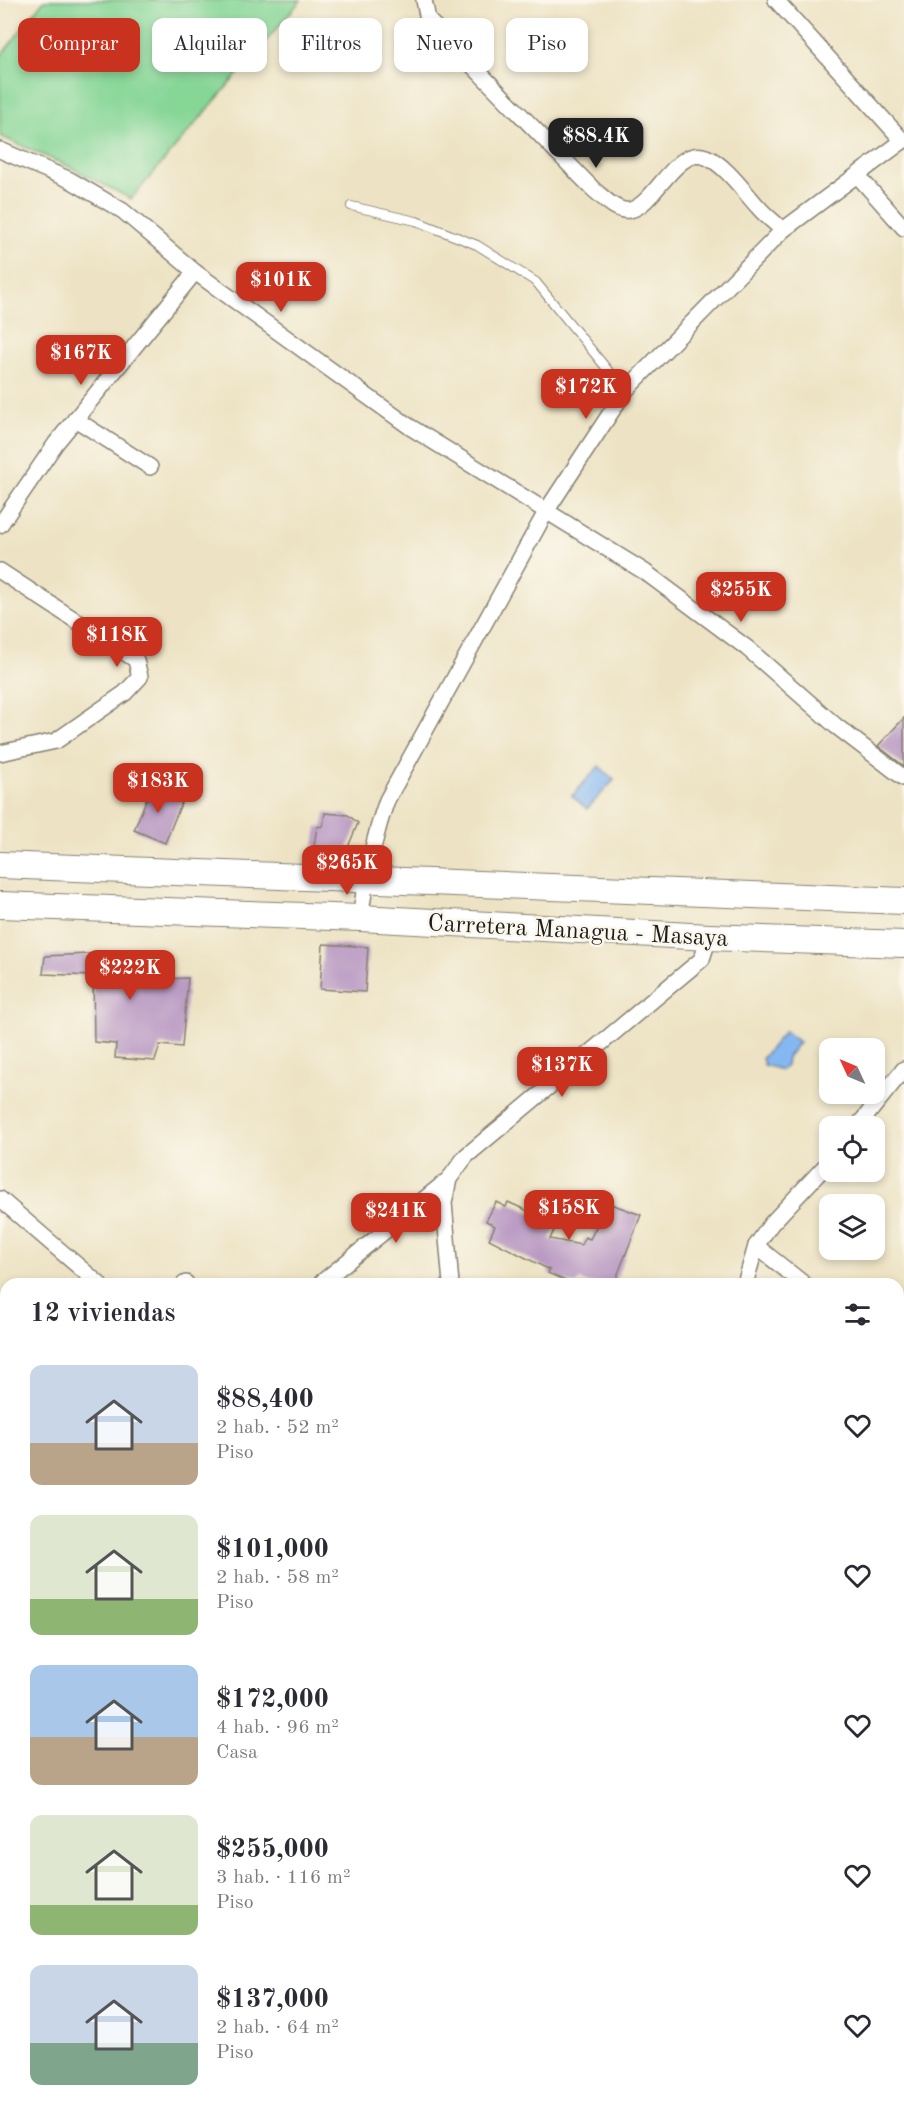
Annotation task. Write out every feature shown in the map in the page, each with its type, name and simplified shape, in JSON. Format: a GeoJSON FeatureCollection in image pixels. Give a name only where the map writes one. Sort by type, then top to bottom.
{"type":"FeatureCollection","features":[{"type":"Feature","properties":{"kind":"highway","name":"Carretera Managua - Masaya"},"geometry":{"type":"LineString","coordinates":[[0,865],[904,901]]}},
{"type":"Feature","properties":{"kind":"highway","name":"Carretera Managua - Masaya"},"geometry":{"type":"LineString","coordinates":[[0,905],[360,918],[709,937],[904,944]]}},
{"type":"Feature","properties":{"kind":"street"},"geometry":{"type":"LineString","coordinates":[[424,0],[428,20],[594,190],[617,208],[630,210],[643,203],[677,166],[695,155],[704,156],[716,162],[783,230]]}},
{"type":"Feature","properties":{"kind":"street"},"geometry":{"type":"LineString","coordinates":[[360,918],[376,832],[387,800],[547,510],[625,391],[783,230],[903,141],[776,0]]}},
{"type":"Feature","properties":{"kind":"street"},"geometry":{"type":"LineString","coordinates":[[0,150],[70,180],[123,211],[195,272],[410,427],[645,572],[747,648],[836,726],[904,778]]}},
{"type":"Feature","properties":{"kind":"street"},"geometry":{"type":"LineString","coordinates":[[858,176],[904,228]]}},
{"type":"Feature","properties":{"kind":"street"},"geometry":{"type":"LineString","coordinates":[[0,525],[56,443],[195,272]]}},
{"type":"Feature","properties":{"kind":"street"},"geometry":{"type":"LineString","coordinates":[[75,419],[150,467]]}},
{"type":"Feature","properties":{"kind":"street"},"geometry":{"type":"LineString","coordinates":[[0,571],[136,660],[140,677],[124,693],[56,741],[0,753]]}},
{"type":"Feature","properties":{"kind":"street"},"geometry":{"type":"LineString","coordinates":[[330,1278],[449,1179],[466,1156],[702,959],[709,937]]}},
{"type":"Feature","properties":{"kind":"street"},"geometry":{"type":"LineString","coordinates":[[866,1116],[904,1069]]}},
{"type":"Feature","properties":{"kind":"street"},"geometry":{"type":"LineString","coordinates":[[747,1278],[756,1246],[771,1224],[819,1173]]}},
{"type":"Feature","properties":{"kind":"street"},"geometry":{"type":"LineString","coordinates":[[449,1179],[444,1203],[450,1278]]}},
{"type":"Feature","properties":{"kind":"street"},"geometry":{"type":"LineString","coordinates":[[0,1199],[92,1278]]}},
{"type":"Feature","properties":{"kind":"street"},"geometry":{"type":"LineString","coordinates":[[756,1246],[796,1278]]}},
{"type":"Feature","properties":{"kind":"lane"},"geometry":{"type":"LineString","coordinates":[[351,206],[416,221],[477,245],[536,282],[625,391]]}},
{"type":"Feature","properties":{"kind":"green space"},"geometry":{"type":"Polygon","coordinates":[[[44,0],[301,0],[286,18],[279,18],[279,26],[267,40],[267,18],[152,18],[152,72],[239,72],[131,199],[74,169],[0,136],[0,57],[18,34],[18,72],[140,72],[140,18],[30,18],[44,0]]]}},
{"type":"Feature","properties":{"kind":"water"},"geometry":{"type":"Polygon","coordinates":[[[599,766],[614,780],[587,809],[572,796],[599,766]]]}},
{"type":"Feature","properties":{"kind":"water"},"geometry":{"type":"Polygon","coordinates":[[[785,1031],[799,1042],[787,1057],[786,1065],[781,1070],[764,1065],[762,1058],[785,1031]]]}},
{"type":"Feature","properties":{"kind":"building"},"geometry":{"type":"Polygon","coordinates":[[[904,718],[904,766],[878,746],[904,718]]]}},
{"type":"Feature","properties":{"kind":"building"},"geometry":{"type":"Polygon","coordinates":[[[152,786],[183,799],[165,843],[134,830],[152,786]]]}},
{"type":"Feature","properties":{"kind":"building"},"geometry":{"type":"Polygon","coordinates":[[[325,813],[348,815],[358,823],[348,847],[314,846],[317,827],[323,826],[325,813]]]}},
{"type":"Feature","properties":{"kind":"building"},"geometry":{"type":"Polygon","coordinates":[[[323,944],[368,947],[365,992],[320,989],[323,944]]]}},
{"type":"Feature","properties":{"kind":"building"},"geometry":{"type":"Polygon","coordinates":[[[110,953],[157,954],[162,979],[188,978],[182,1047],[160,1045],[155,1061],[115,1058],[116,1044],[94,1042],[93,976],[43,974],[45,956],[110,953]]]}},
{"type":"Feature","properties":{"kind":"building"},"geometry":{"type":"Polygon","coordinates":[[[581,1193],[641,1215],[616,1278],[559,1278],[548,1273],[550,1270],[489,1239],[495,1226],[486,1221],[496,1202],[506,1207],[508,1202],[557,1224],[550,1239],[581,1245],[585,1237],[590,1239],[601,1217],[576,1207],[581,1193]]]}}]}
